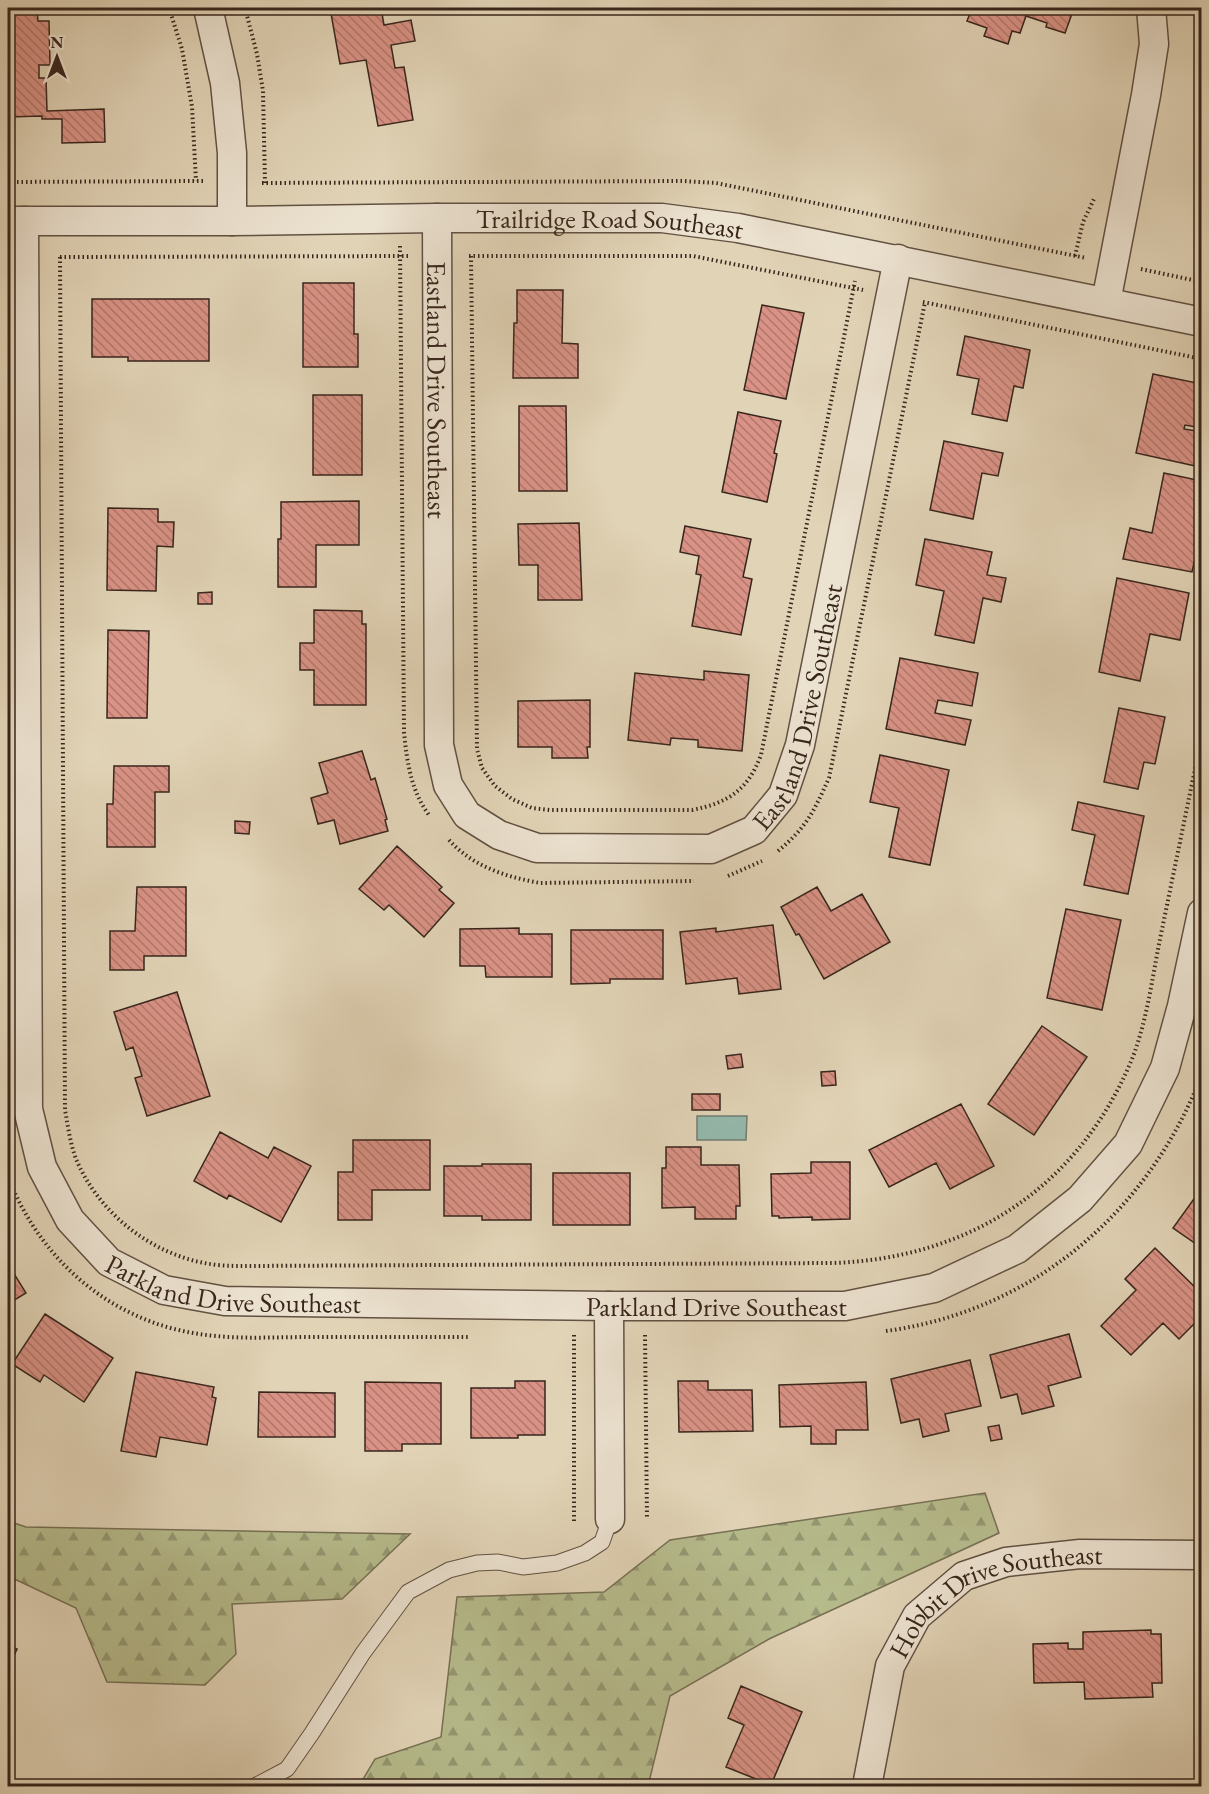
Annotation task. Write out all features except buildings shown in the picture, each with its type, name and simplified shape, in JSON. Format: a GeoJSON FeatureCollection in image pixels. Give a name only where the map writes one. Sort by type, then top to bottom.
{"type":"FeatureCollection","features":[{"type":"Feature","properties":{"kind":"street"},"geometry":{"type":"LineString","coordinates":[[208,8],[225,83],[232,153],[232,221]]}},
{"type":"Feature","properties":{"kind":"street"},"geometry":{"type":"LineString","coordinates":[[1106,302],[1154,44],[1151,8]]}},
{"type":"Feature","properties":{"kind":"street","name":"Eastland Drive Southeast"},"geometry":{"type":"LineString","coordinates":[[437,218],[439,745],[448,785],[467,815],[499,836],[537,848],[711,849],[754,830],[783,795],[800,745],[898,259]]}},
{"type":"Feature","properties":{"kind":"street","name":"Trailridge Road Southeast"},"geometry":{"type":"LineString","coordinates":[[16,221],[662,218],[738,228],[1202,322]]}},
{"type":"Feature","properties":{"kind":"street","name":"Parkland Drive Southeast"},"geometry":{"type":"LineString","coordinates":[[16,221],[28,1109],[42,1167],[70,1220],[109,1262],[164,1290],[225,1301],[609,1306],[845,1306],[934,1288],[1017,1249],[1080,1199],[1128,1144],[1165,1068],[1182,1006],[1202,913]]}},
{"type":"Feature","properties":{"kind":"street"},"geometry":{"type":"LineString","coordinates":[[609,1306],[610,1519]]}},
{"type":"Feature","properties":{"kind":"street","name":"Hobbit Drive Southeast"},"geometry":{"type":"LineString","coordinates":[[867,1786],[890,1666],[917,1617],[964,1576],[1006,1562],[1080,1554],[1202,1555]]}},
{"type":"Feature","properties":{"kind":"lane"},"geometry":{"type":"LineString","coordinates":[[255,1786],[287,1769],[363,1653],[408,1592],[449,1570],[477,1563],[498,1562],[523,1567],[557,1563],[585,1553],[602,1542],[610,1519]]}},
{"type":"Feature","properties":{"kind":"path"},"geometry":{"type":"LineString","coordinates":[[170,8],[182,49],[192,107],[196,181]]}},
{"type":"Feature","properties":{"kind":"path"},"geometry":{"type":"LineString","coordinates":[[245,8],[257,54],[263,91],[265,183]]}},
{"type":"Feature","properties":{"kind":"path"},"geometry":{"type":"LineString","coordinates":[[8,182],[210,181]]}},
{"type":"Feature","properties":{"kind":"path"},"geometry":{"type":"LineString","coordinates":[[400,245],[404,732],[415,790],[434,822]]}},
{"type":"Feature","properties":{"kind":"path"},"geometry":{"type":"LineString","coordinates":[[413,256],[60,256],[64,1110],[76,1159],[90,1186],[122,1222],[143,1238],[167,1251],[217,1265],[832,1263],[863,1262],[931,1248],[979,1229],[1017,1206],[1076,1152],[1093,1130],[1120,1085],[1141,1032],[1202,735]]}},
{"type":"Feature","properties":{"kind":"path"},"geometry":{"type":"LineString","coordinates":[[459,256],[693,256],[866,290]]}},
{"type":"Feature","properties":{"kind":"path"},"geometry":{"type":"LineString","coordinates":[[471,256],[477,749],[482,768],[495,786],[512,799],[532,808],[550,810],[692,810],[712,806],[739,791],[756,768],[763,743],[856,277]]}},
{"type":"Feature","properties":{"kind":"path"},"geometry":{"type":"LineString","coordinates":[[1134,268],[1202,282]]}},
{"type":"Feature","properties":{"kind":"path"},"geometry":{"type":"LineString","coordinates":[[919,301],[1202,359]]}},
{"type":"Feature","properties":{"kind":"path"},"geometry":{"type":"LineString","coordinates":[[776,853],[805,825],[829,778],[925,302]]}},
{"type":"Feature","properties":{"kind":"path"},"geometry":{"type":"LineString","coordinates":[[447,838],[475,861],[493,870],[517,879],[540,883],[696,881]]}},
{"type":"Feature","properties":{"kind":"path"},"geometry":{"type":"LineString","coordinates":[[725,876],[734,875],[765,859]]}},
{"type":"Feature","properties":{"kind":"path"},"geometry":{"type":"LineString","coordinates":[[574,1329],[574,1521]]}},
{"type":"Feature","properties":{"kind":"path"},"geometry":{"type":"LineString","coordinates":[[645,1329],[646,1519]]}},
{"type":"Feature","properties":{"kind":"green space"},"geometry":{"type":"Polygon","coordinates":[[[985,1493],[999,1533],[769,1639],[670,1696],[648,1786],[359,1786],[375,1759],[441,1737],[457,1597],[604,1592],[670,1540],[985,1493]]]}},
{"type":"Feature","properties":{"kind":"green space"},"geometry":{"type":"Polygon","coordinates":[[[8,1521],[26,1527],[410,1534],[342,1599],[232,1604],[236,1654],[205,1685],[107,1682],[76,1608],[8,1576],[8,1521]]]}},
{"type":"Feature","properties":{"kind":"water"},"geometry":{"type":"Polygon","coordinates":[[[697,1116],[747,1116],[746,1140],[697,1140],[697,1116]]]}}]}
